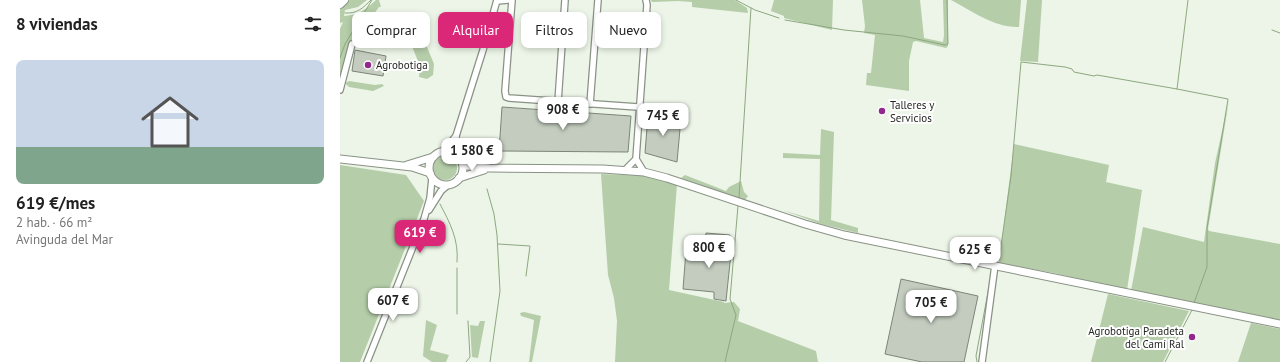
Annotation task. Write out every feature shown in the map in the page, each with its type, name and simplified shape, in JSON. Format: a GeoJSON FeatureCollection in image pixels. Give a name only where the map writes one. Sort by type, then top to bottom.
{"type":"FeatureCollection","features":[{"type":"Feature","properties":{"kind":"highway"},"geometry":{"type":"LineString","coordinates":[[340,4],[344,0]]}},
{"type":"Feature","properties":{"kind":"main road"},"geometry":{"type":"LineString","coordinates":[[403,166],[443,151],[451,152],[468,166],[490,168],[625,170],[644,172],[667,178],[822,229],[897,246],[1280,324]]}},
{"type":"Feature","properties":{"kind":"main road"},"geometry":{"type":"LineString","coordinates":[[431,176],[429,164],[433,156]]}},
{"type":"Feature","properties":{"kind":"main road"},"geometry":{"type":"LineString","coordinates":[[340,158],[423,170],[441,184],[448,185],[454,183],[459,178],[462,170],[460,160]]}},
{"type":"Feature","properties":{"kind":"main road"},"geometry":{"type":"LineString","coordinates":[[459,178],[490,168]]}},
{"type":"Feature","properties":{"kind":"street"},"geometry":{"type":"LineString","coordinates":[[460,160],[456,145],[456,136],[497,0],[508,0]]}},
{"type":"Feature","properties":{"kind":"street"},"geometry":{"type":"LineString","coordinates":[[512,0],[505,91],[506,97],[512,99],[681,110]]}},
{"type":"Feature","properties":{"kind":"street"},"geometry":{"type":"LineString","coordinates":[[558,102],[565,0]]}},
{"type":"Feature","properties":{"kind":"street"},"geometry":{"type":"LineString","coordinates":[[590,104],[598,0]]}},
{"type":"Feature","properties":{"kind":"street"},"geometry":{"type":"LineString","coordinates":[[644,172],[636,159],[647,5],[646,0]]}},
{"type":"Feature","properties":{"kind":"street"},"geometry":{"type":"LineString","coordinates":[[340,90],[352,44]]}},
{"type":"Feature","properties":{"kind":"street"},"geometry":{"type":"LineString","coordinates":[[443,151],[456,136]]}},
{"type":"Feature","properties":{"kind":"street"},"geometry":{"type":"LineString","coordinates":[[625,170],[636,159]]}},
{"type":"Feature","properties":{"kind":"street"},"geometry":{"type":"LineString","coordinates":[[367,362],[424,219],[430,198],[431,176]]}},
{"type":"Feature","properties":{"kind":"street"},"geometry":{"type":"LineString","coordinates":[[424,219],[441,191],[448,185]]}},
{"type":"Feature","properties":{"kind":"street"},"geometry":{"type":"LineString","coordinates":[[982,362],[995,265]]}},
{"type":"Feature","properties":{"kind":"green space"},"geometry":{"type":"Polygon","coordinates":[[[348,0],[367,0],[358,7],[345,10],[344,16],[352,14],[352,43],[340,79],[340,29],[343,22],[340,23],[340,8],[348,0]]]}},
{"type":"Feature","properties":{"kind":"green space"},"geometry":{"type":"Polygon","coordinates":[[[376,0],[379,0],[381,7],[379,7],[375,12],[358,12],[369,7],[376,0]]]}},
{"type":"Feature","properties":{"kind":"green space"},"geometry":{"type":"Polygon","coordinates":[[[651,0],[735,0],[747,8],[748,13],[692,7],[692,2],[652,2],[651,0]]]}},
{"type":"Feature","properties":{"kind":"green space"},"geometry":{"type":"Polygon","coordinates":[[[774,0],[833,0],[832,30],[784,18],[784,16],[771,11],[774,0]]]}},
{"type":"Feature","properties":{"kind":"green space"},"geometry":{"type":"Polygon","coordinates":[[[862,0],[920,0],[924,38],[943,42],[943,0],[948,0],[948,46],[946,48],[916,41],[913,42],[909,61],[909,91],[866,85],[867,73],[871,73],[875,35],[864,33],[865,26],[862,0]]]}},
{"type":"Feature","properties":{"kind":"green space"},"geometry":{"type":"Polygon","coordinates":[[[951,0],[1021,0],[1019,27],[1010,27],[992,22],[951,0]]]}},
{"type":"Feature","properties":{"kind":"green space"},"geometry":{"type":"Polygon","coordinates":[[[1027,0],[1042,0],[1038,62],[1020,61],[1027,0]]]}},
{"type":"Feature","properties":{"kind":"green space"},"geometry":{"type":"Polygon","coordinates":[[[413,48],[427,48],[434,64],[433,75],[427,79],[419,77],[420,66],[413,48]]]}},
{"type":"Feature","properties":{"kind":"green space"},"geometry":{"type":"Polygon","coordinates":[[[349,81],[375,85],[382,84],[384,86],[373,91],[349,87],[345,83],[349,81]]]}},
{"type":"Feature","properties":{"kind":"green space"},"geometry":{"type":"Polygon","coordinates":[[[1229,100],[1208,229],[1209,231],[1280,244],[1280,320],[1131,291],[1143,227],[1204,242],[1215,163],[1229,100]]]}},
{"type":"Feature","properties":{"kind":"green space"},"geometry":{"type":"Polygon","coordinates":[[[821,129],[834,132],[831,220],[858,228],[858,233],[821,224],[782,210],[819,221],[820,159],[783,158],[783,153],[820,155],[821,129]]]}},
{"type":"Feature","properties":{"kind":"green space"},"geometry":{"type":"Polygon","coordinates":[[[1014,144],[1109,165],[1106,182],[1142,190],[1127,290],[1054,273],[999,263],[1014,144]]]}},
{"type":"Feature","properties":{"kind":"green space"},"geometry":{"type":"Polygon","coordinates":[[[445,156],[454,159],[457,168],[454,177],[445,180],[436,177],[433,168],[436,159],[445,156]]]}},
{"type":"Feature","properties":{"kind":"green space"},"geometry":{"type":"Polygon","coordinates":[[[340,165],[406,175],[424,201],[360,362],[340,362],[340,165]]]}},
{"type":"Feature","properties":{"kind":"green space"},"geometry":{"type":"Polygon","coordinates":[[[601,174],[647,176],[677,184],[669,290],[724,303],[734,302],[740,309],[738,321],[816,351],[818,362],[615,362],[617,321],[614,298],[608,275],[601,174]]]}},
{"type":"Feature","properties":{"kind":"green space"},"geometry":{"type":"Polygon","coordinates":[[[685,175],[726,191],[729,187],[741,181],[744,192],[748,196],[745,200],[681,178],[685,175]]]}},
{"type":"Feature","properties":{"kind":"green space"},"geometry":{"type":"Polygon","coordinates":[[[1108,294],[1189,311],[1163,362],[1091,362],[1108,294]]]}},
{"type":"Feature","properties":{"kind":"green space"},"geometry":{"type":"Polygon","coordinates":[[[524,312],[541,316],[532,362],[529,362],[534,320],[521,316],[520,313],[524,312]]]}},
{"type":"Feature","properties":{"kind":"green space"},"geometry":{"type":"Polygon","coordinates":[[[426,320],[437,325],[430,350],[449,355],[446,362],[432,362],[423,356],[426,320]]]}},
{"type":"Feature","properties":{"kind":"green space"},"geometry":{"type":"Polygon","coordinates":[[[480,321],[485,321],[478,358],[472,357],[470,325],[478,326],[480,321]]]}},
{"type":"Feature","properties":{"kind":"green space"},"geometry":{"type":"Polygon","coordinates":[[[1251,323],[1280,329],[1280,362],[1238,362],[1251,323]]]}},
{"type":"Feature","properties":{"kind":"building","name":"Agrobotiga"},"geometry":{"type":"Polygon","coordinates":[[[355,50],[386,56],[383,76],[352,71],[355,50]]]}},
{"type":"Feature","properties":{"kind":"building"},"geometry":{"type":"Polygon","coordinates":[[[502,107],[631,116],[628,152],[499,151],[502,107]]]}},
{"type":"Feature","properties":{"kind":"building"},"geometry":{"type":"Polygon","coordinates":[[[648,115],[681,118],[677,162],[645,153],[648,115]]]}},
{"type":"Feature","properties":{"kind":"building"},"geometry":{"type":"Polygon","coordinates":[[[706,233],[730,235],[729,252],[731,253],[726,301],[714,299],[714,292],[683,289],[686,251],[701,253],[700,257],[721,259],[722,246],[705,245],[706,233]]]}},
{"type":"Feature","properties":{"kind":"building"},"geometry":{"type":"Polygon","coordinates":[[[901,279],[978,296],[964,362],[922,362],[885,354],[901,279]]]}},
{"type":"Feature","properties":{"kind":"waterway"},"geometry":{"type":"LineString","coordinates":[[345,13],[353,13],[362,8],[371,0]]}},
{"type":"Feature","properties":{"kind":"waterway"},"geometry":{"type":"LineString","coordinates":[[340,58],[345,44],[372,0]]}},
{"type":"Feature","properties":{"kind":"waterway"},"geometry":{"type":"LineString","coordinates":[[736,0],[755,10],[779,18]]}},
{"type":"Feature","properties":{"kind":"waterway"},"geometry":{"type":"LineString","coordinates":[[785,20],[844,30],[903,36],[945,45],[948,44],[947,0]]}},
{"type":"Feature","properties":{"kind":"waterway"},"geometry":{"type":"LineString","coordinates":[[999,260],[1011,176],[1021,62],[1065,67],[1072,69],[1074,72],[1094,76],[1097,75],[1177,89],[1188,0]]}},
{"type":"Feature","properties":{"kind":"waterway"},"geometry":{"type":"LineString","coordinates":[[739,198],[751,8]]}},
{"type":"Feature","properties":{"kind":"waterway"},"geometry":{"type":"LineString","coordinates":[[1272,30],[1280,33]]}},
{"type":"Feature","properties":{"kind":"waterway"},"geometry":{"type":"LineString","coordinates":[[1177,89],[1228,99],[1207,228],[1207,267],[1194,303]]}},
{"type":"Feature","properties":{"kind":"waterway"},"geometry":{"type":"LineString","coordinates":[[487,189],[494,214],[497,235],[500,291],[490,362]]}},
{"type":"Feature","properties":{"kind":"waterway"},"geometry":{"type":"LineString","coordinates":[[440,204],[455,239],[457,246],[457,262]]}},
{"type":"Feature","properties":{"kind":"waterway"},"geometry":{"type":"LineString","coordinates":[[725,362],[736,315],[730,299],[738,206]]}},
{"type":"Feature","properties":{"kind":"waterway"},"geometry":{"type":"LineString","coordinates":[[498,244],[530,246],[526,276]]}},
{"type":"Feature","properties":{"kind":"waterway"},"geometry":{"type":"LineString","coordinates":[[457,268],[457,314]]}},
{"type":"Feature","properties":{"kind":"waterway"},"geometry":{"type":"LineString","coordinates":[[977,362],[976,356],[992,271]]}},
{"type":"Feature","properties":{"kind":"waterway"},"geometry":{"type":"LineString","coordinates":[[1165,362],[1192,310]]}},
{"type":"Feature","properties":{"kind":"waterway"},"geometry":{"type":"LineString","coordinates":[[466,362],[470,357],[468,321]]}},
{"type":"Feature","properties":{"kind":"place","name":"Agrobotiga"},"geometry":{"type":"Point","coordinates":[368,65]}},
{"type":"Feature","properties":{"kind":"place","name":"Talleres y Servicios"},"geometry":{"type":"Point","coordinates":[882,111]}},
{"type":"Feature","properties":{"kind":"place","name":"Agrobotiga Paradeta del Camí Ral"},"geometry":{"type":"Point","coordinates":[1192,337]}}]}
